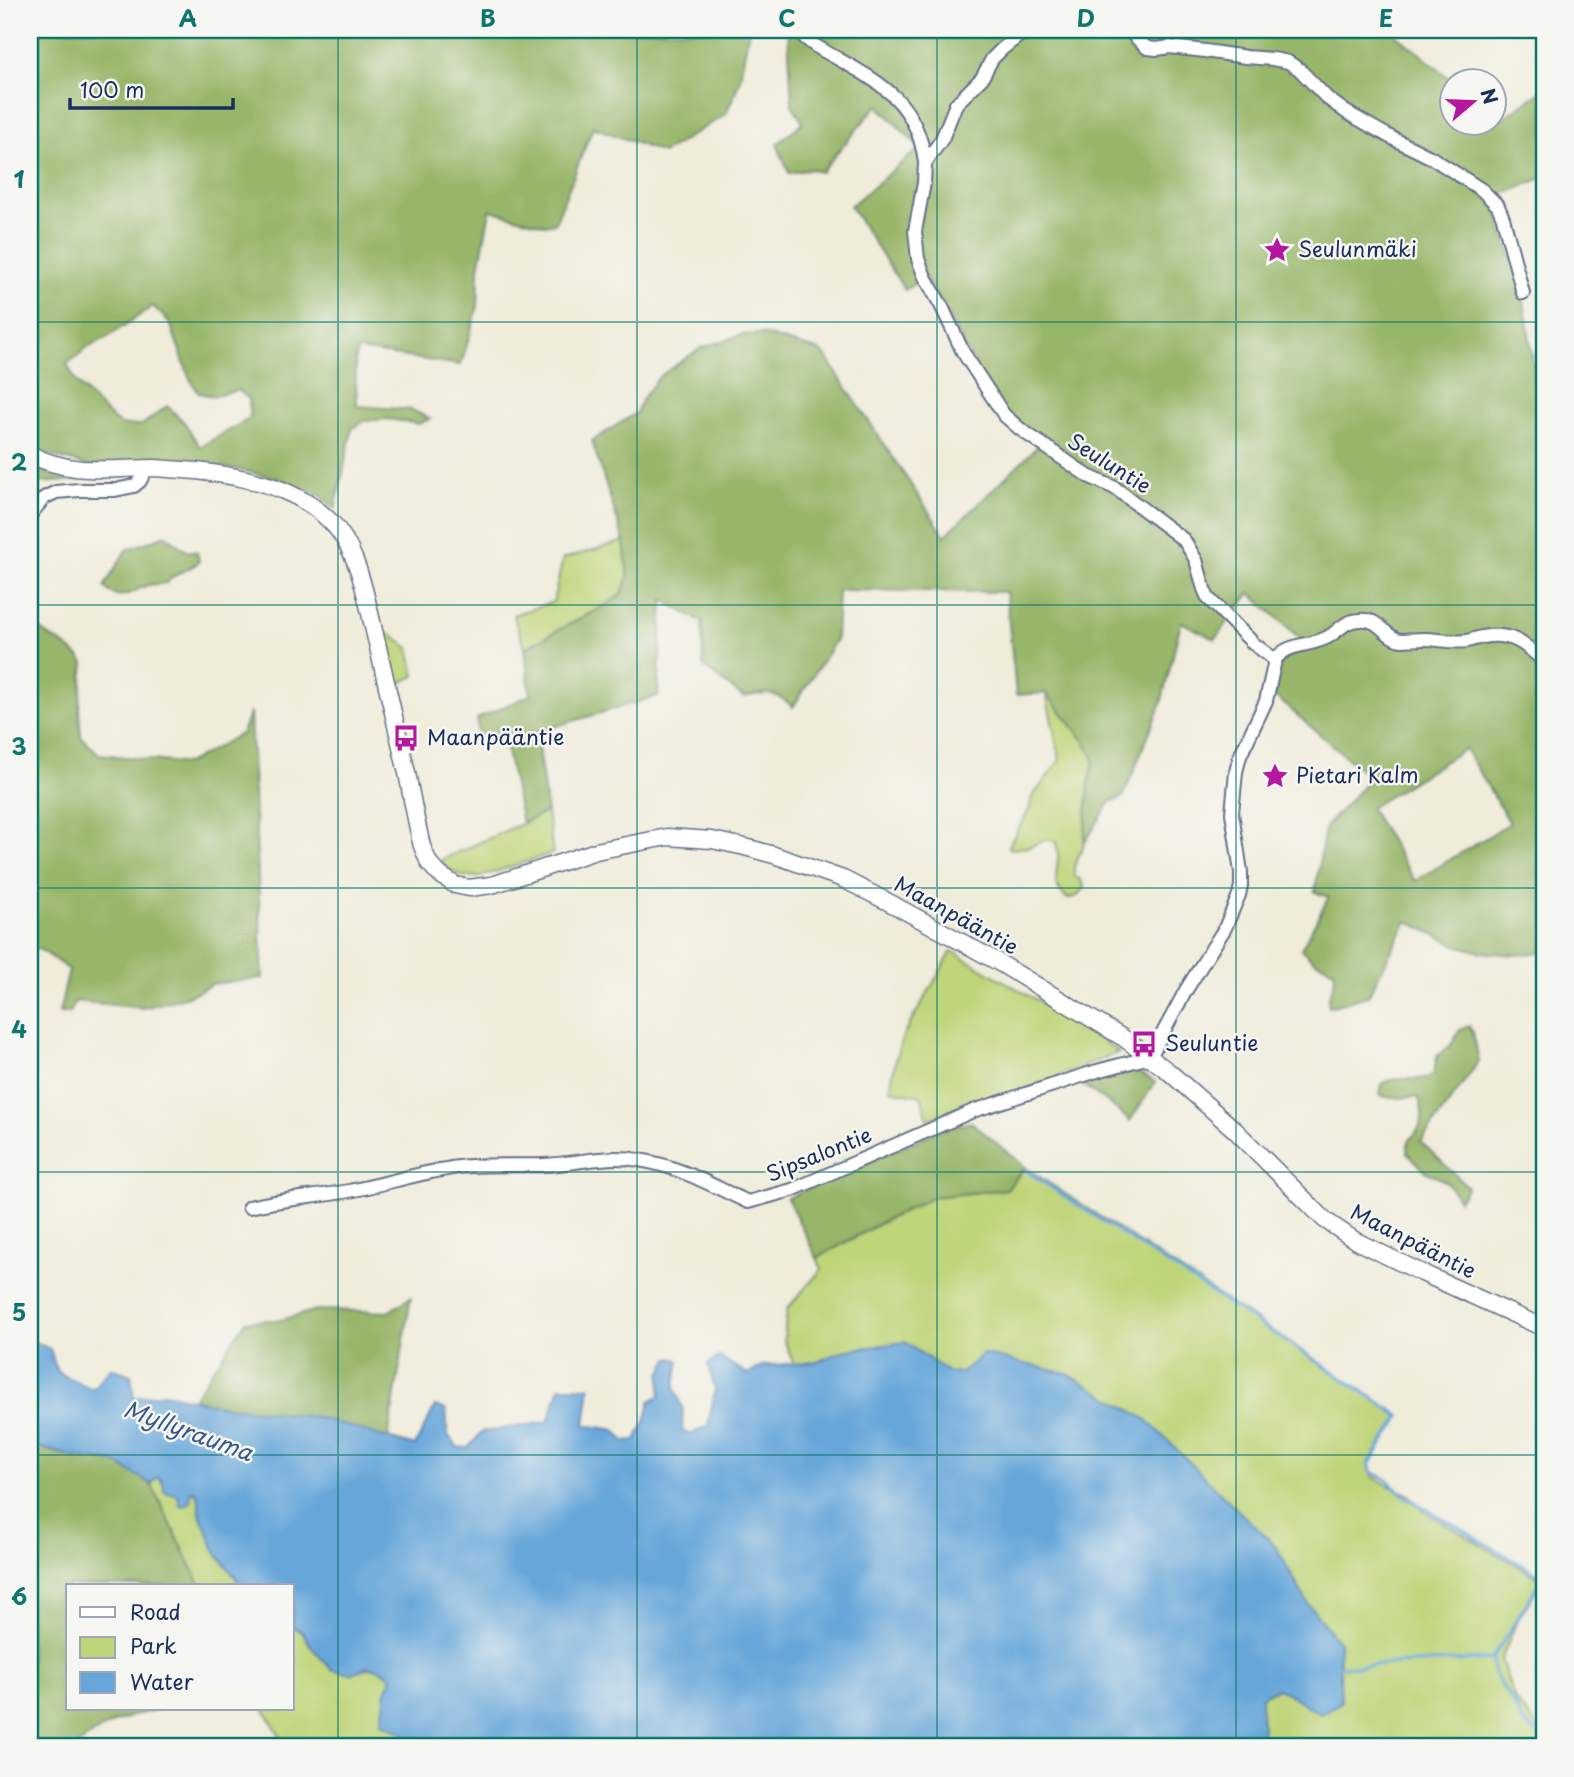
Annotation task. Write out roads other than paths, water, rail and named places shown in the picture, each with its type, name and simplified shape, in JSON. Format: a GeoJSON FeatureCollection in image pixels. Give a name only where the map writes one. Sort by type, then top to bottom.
{"type":"FeatureCollection","features":[{"type":"Feature","properties":{"kind":"street"},"geometry":{"type":"LineString","coordinates":[[799,30],[814,45],[892,93],[920,136],[925,163]]}},
{"type":"Feature","properties":{"kind":"street","name":"Seuluntie"},"geometry":{"type":"LineString","coordinates":[[1026,30],[992,59],[982,78],[956,104],[942,139],[925,163],[915,231],[918,259],[925,277],[963,352],[1004,415],[1088,476],[1115,488],[1184,540],[1196,560],[1208,598],[1254,644],[1275,660]]}},
{"type":"Feature","properties":{"kind":"street"},"geometry":{"type":"LineString","coordinates":[[1128,30],[1147,48],[1170,47],[1288,62],[1346,112],[1432,158],[1482,190],[1498,206],[1503,218],[1522,293]]}},
{"type":"Feature","properties":{"kind":"street","name":"Maanpääntie"},"geometry":{"type":"LineString","coordinates":[[30,454],[56,466],[77,470],[146,469],[196,471],[231,476],[276,488],[307,502],[332,523],[349,548],[359,575],[389,693],[422,846],[429,863],[449,882],[469,888],[492,885],[596,851],[667,837],[712,840],[745,847],[843,879],[998,962],[1150,1057],[1236,1130],[1325,1220],[1356,1241],[1544,1328]]}},
{"type":"Feature","properties":{"kind":"street"},"geometry":{"type":"LineString","coordinates":[[30,515],[44,498],[56,492],[115,490],[134,486],[146,469]]}},
{"type":"Feature","properties":{"kind":"street"},"geometry":{"type":"LineString","coordinates":[[1150,1057],[1186,990],[1225,928],[1239,895],[1241,872],[1232,813],[1236,772],[1240,756],[1266,701],[1275,660],[1283,651],[1328,637],[1345,623],[1366,619],[1399,640],[1451,642],[1508,636],[1520,641],[1544,661]]}},
{"type":"Feature","properties":{"kind":"street","name":"Sipsalontie"},"geometry":{"type":"LineString","coordinates":[[250,1207],[351,1191],[428,1172],[461,1167],[545,1166],[596,1159],[637,1159],[673,1167],[748,1202],[792,1190],[973,1111],[1097,1070],[1150,1057]]}},
{"type":"Feature","properties":{"kind":"water","name":"Myllyrauma"},"geometry":{"type":"Polygon","coordinates":[[[32,1341],[50,1349],[57,1372],[92,1389],[111,1368],[131,1375],[134,1398],[165,1393],[228,1407],[316,1417],[415,1446],[435,1406],[446,1410],[448,1435],[457,1447],[468,1448],[482,1432],[548,1422],[560,1387],[590,1387],[585,1425],[615,1430],[624,1441],[636,1440],[646,1419],[650,1401],[660,1396],[661,1374],[669,1358],[679,1360],[675,1387],[683,1410],[682,1430],[690,1435],[708,1425],[715,1390],[708,1364],[719,1357],[748,1374],[763,1366],[817,1362],[842,1351],[905,1342],[948,1372],[961,1373],[983,1354],[1068,1374],[1146,1419],[1275,1545],[1307,1602],[1339,1643],[1341,1702],[1321,1714],[1278,1688],[1261,1697],[1262,1747],[414,1747],[405,1735],[382,1723],[386,1691],[392,1678],[380,1669],[368,1667],[350,1674],[331,1669],[302,1632],[294,1627],[294,1584],[240,1584],[217,1554],[202,1519],[195,1491],[191,1491],[190,1502],[180,1506],[178,1495],[164,1492],[163,1483],[158,1477],[151,1484],[114,1462],[74,1457],[30,1445],[32,1341]]]}},
{"type":"Feature","properties":{"kind":"waterway"},"geometry":{"type":"LineString","coordinates":[[1025,1170],[1400,1416],[1369,1464],[1371,1472],[1386,1479],[1406,1497],[1539,1575],[1538,1585],[1492,1659],[1494,1673],[1522,1721],[1544,1738]]}},
{"type":"Feature","properties":{"kind":"waterway"},"geometry":{"type":"LineString","coordinates":[[1336,1667],[1492,1659]]}},
{"type":"Feature","properties":{"kind":"place","name":"Seulunmäki"},"geometry":{"type":"Point","coordinates":[1277,250]}},
{"type":"Feature","properties":{"kind":"place","name":"Maanpääntie"},"geometry":{"type":"Point","coordinates":[406,738]}},
{"type":"Feature","properties":{"kind":"place","name":"Pietari Kalm"},"geometry":{"type":"Point","coordinates":[1275,776]}},
{"type":"Feature","properties":{"kind":"place","name":"Seuluntie"},"geometry":{"type":"Point","coordinates":[1144,1044]}}]}
